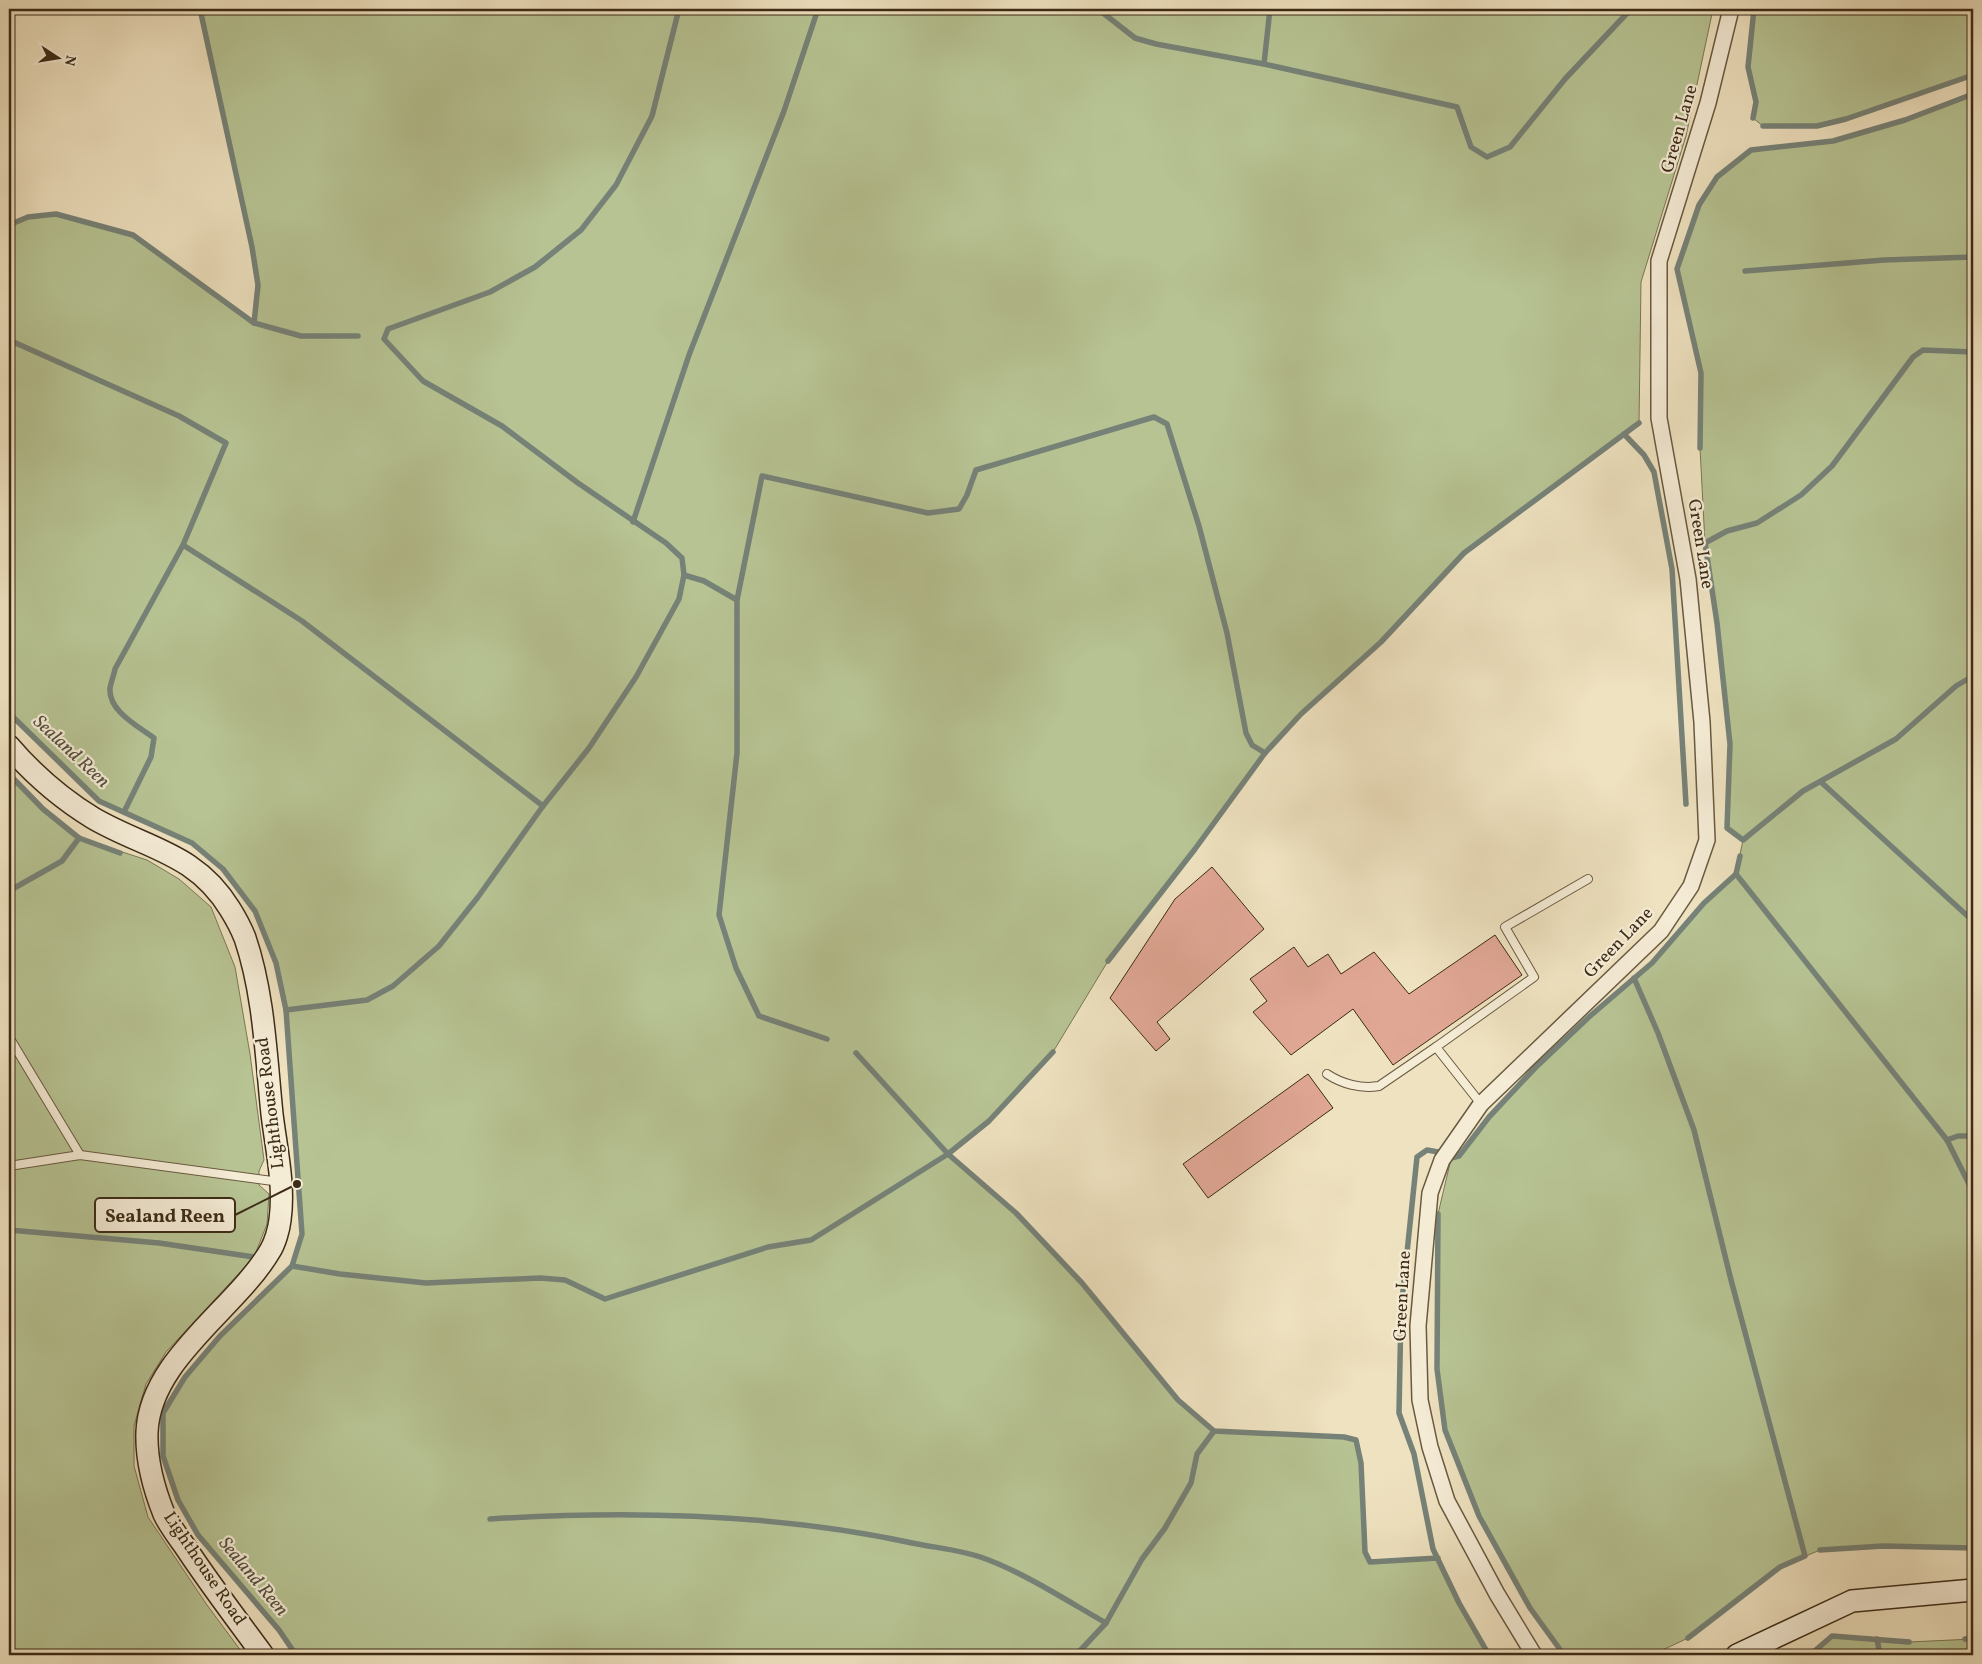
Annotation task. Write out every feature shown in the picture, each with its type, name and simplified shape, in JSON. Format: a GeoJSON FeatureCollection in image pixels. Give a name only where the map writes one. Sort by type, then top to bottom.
{"type":"FeatureCollection","features":[{"type":"Feature","properties":{"kind":"main road","name":"Lighthouse Road"},"geometry":{"type":"LineString","coordinates":[[9,746],[25,765],[58,793],[94,818],[196,868],[212,883],[230,909],[244,937],[256,986],[280,1182],[280,1219],[272,1249],[248,1282],[178,1360],[165,1378],[151,1407],[147,1432],[150,1469],[164,1515],[262,1655]]}},
{"type":"Feature","properties":{"kind":"main road"},"geometry":{"type":"LineString","coordinates":[[1737,1655],[1852,1601],[1973,1590]]}},
{"type":"Feature","properties":{"kind":"street","name":"Green Lane"},"geometry":{"type":"LineString","coordinates":[[1534,1655],[1497,1594],[1447,1501],[1430,1447],[1420,1400],[1418,1326],[1430,1193],[1442,1160],[1481,1104],[1661,931],[1691,886],[1707,840],[1702,722],[1688,579],[1659,418],[1660,261],[1708,103],[1730,9]]}},
{"type":"Feature","properties":{"kind":"lane"},"geometry":{"type":"LineString","coordinates":[[1327,1074],[1349,1084],[1371,1088],[1379,1086],[1534,978],[1504,927],[1588,879]]}},
{"type":"Feature","properties":{"kind":"lane"},"geometry":{"type":"LineString","coordinates":[[9,1037],[80,1155]]}},
{"type":"Feature","properties":{"kind":"lane"},"geometry":{"type":"LineString","coordinates":[[1436,1048],[1481,1104]]}},
{"type":"Feature","properties":{"kind":"lane"},"geometry":{"type":"LineString","coordinates":[[9,1166],[80,1155],[280,1182]]}},
{"type":"Feature","properties":{"kind":"green space"},"geometry":{"type":"Polygon","coordinates":[[[200,9],[1713,9],[1686,136],[1641,282],[1639,423],[1464,553],[1381,642],[1301,714],[1265,753],[1195,849],[1108,961],[1053,1052],[989,1121],[948,1154],[1016,1213],[1082,1283],[1178,1400],[1214,1430],[1344,1437],[1356,1440],[1361,1463],[1365,1552],[1370,1562],[1438,1558],[1459,1603],[1489,1655],[296,1655],[279,1630],[198,1535],[178,1500],[163,1456],[163,1413],[185,1377],[220,1336],[292,1266],[302,1234],[286,1010],[276,963],[255,911],[223,869],[192,843],[99,801],[9,713],[9,225],[28,217],[56,214],[133,235],[254,323],[258,285],[252,247],[200,9]]]}},
{"type":"Feature","properties":{"kind":"green space"},"geometry":{"type":"Polygon","coordinates":[[[1754,9],[1973,9],[1973,75],[1846,119],[1817,126],[1763,126],[1753,118],[1756,102],[1748,67],[1754,9]]]}},
{"type":"Feature","properties":{"kind":"green space"},"geometry":{"type":"Polygon","coordinates":[[[1973,94],[1973,1548],[1883,1546],[1820,1550],[1780,1567],[1688,1638],[1652,1655],[1564,1655],[1530,1608],[1479,1516],[1445,1430],[1437,1369],[1436,1279],[1438,1214],[1451,1159],[1459,1156],[1489,1117],[1535,1068],[1590,1016],[1652,963],[1704,903],[1736,874],[1743,840],[1727,828],[1730,744],[1717,623],[1705,543],[1700,448],[1701,373],[1677,269],[1699,205],[1717,177],[1751,150],[1833,141],[1905,120],[1973,94]],[[1709,1192],[1775,1442],[1710,1192],[1709,1192]]]}},
{"type":"Feature","properties":{"kind":"green space"},"geometry":{"type":"Polygon","coordinates":[[[9,774],[43,809],[79,838],[147,860],[179,879],[211,907],[235,967],[250,1054],[264,1160],[259,1171],[259,1185],[269,1194],[267,1224],[254,1257],[166,1352],[146,1384],[134,1426],[134,1466],[148,1517],[207,1605],[244,1655],[9,1655],[9,774]]]}},
{"type":"Feature","properties":{"kind":"green space"},"geometry":{"type":"Polygon","coordinates":[[[1832,1636],[1909,1642],[1973,1639],[1973,1655],[1810,1655],[1832,1636]]]}},
{"type":"Feature","properties":{"kind":"building"},"geometry":{"type":"Polygon","coordinates":[[[1212,867],[1264,929],[1157,1022],[1170,1039],[1156,1051],[1110,998],[1175,899],[1212,867]]]}},
{"type":"Feature","properties":{"kind":"building"},"geometry":{"type":"Polygon","coordinates":[[[1495,935],[1522,975],[1393,1065],[1353,1009],[1291,1055],[1253,1012],[1267,1001],[1250,979],[1294,947],[1308,967],[1328,954],[1341,974],[1374,952],[1409,994],[1495,935]]]}},
{"type":"Feature","properties":{"kind":"building"},"geometry":{"type":"Polygon","coordinates":[[[1308,1074],[1333,1108],[1208,1198],[1183,1164],[1308,1074]]]}},
{"type":"Feature","properties":{"kind":"waterway"},"geometry":{"type":"LineString","coordinates":[[200,9],[252,247],[258,285],[254,323]]}},
{"type":"Feature","properties":{"kind":"waterway"},"geometry":{"type":"LineString","coordinates":[[286,1010],[367,1000],[393,986],[439,946],[478,897],[543,806],[589,748],[636,677],[679,599],[684,575],[682,558],[666,543],[578,483],[502,426],[423,381],[384,339],[388,329],[490,292],[535,267],[581,230],[616,185],[652,116],[679,9]]}},
{"type":"Feature","properties":{"kind":"waterway"},"geometry":{"type":"LineString","coordinates":[[633,522],[689,355],[784,111],[818,9]]}},
{"type":"Feature","properties":{"kind":"waterway"},"geometry":{"type":"LineString","coordinates":[[1098,9],[1135,38],[1156,44],[1264,64],[1457,107],[1471,147],[1487,157],[1510,147],[1565,79],[1631,9]]}},
{"type":"Feature","properties":{"kind":"waterway"},"geometry":{"type":"LineString","coordinates":[[1264,64],[1270,9]]}},
{"type":"Feature","properties":{"kind":"waterway"},"geometry":{"type":"LineString","coordinates":[[1753,118],[1756,102],[1748,67],[1754,9]]}},
{"type":"Feature","properties":{"kind":"waterway"},"geometry":{"type":"LineString","coordinates":[[1763,126],[1817,126],[1846,119],[1973,75]]}},
{"type":"Feature","properties":{"kind":"waterway"},"geometry":{"type":"LineString","coordinates":[[1700,448],[1701,373],[1677,269],[1699,205],[1717,177],[1751,150],[1833,141],[1905,120],[1973,94]]}},
{"type":"Feature","properties":{"kind":"waterway"},"geometry":{"type":"LineString","coordinates":[[9,225],[28,217],[56,214],[133,235],[254,323],[301,336],[358,336]]}},
{"type":"Feature","properties":{"kind":"waterway"},"geometry":{"type":"LineString","coordinates":[[1745,271],[1884,260],[1973,257]]}},
{"type":"Feature","properties":{"kind":"waterway"},"geometry":{"type":"LineString","coordinates":[[9,340],[179,416],[226,443],[183,545],[115,669],[110,688],[114,704],[125,717],[154,738],[151,757],[124,812]]}},
{"type":"Feature","properties":{"kind":"waterway"},"geometry":{"type":"LineString","coordinates":[[1973,352],[1923,350],[1913,357],[1832,466],[1801,495],[1757,523],[1727,531],[1705,543],[1717,623],[1730,744],[1727,828],[1743,840],[1803,791],[1896,739],[1956,686],[1973,676]]}},
{"type":"Feature","properties":{"kind":"waterway"},"geometry":{"type":"LineString","coordinates":[[827,1039],[759,1016],[736,968],[719,915],[737,753],[737,600],[762,476],[928,513],[959,509],[967,495],[976,470],[1154,417],[1167,424],[1199,526],[1227,633],[1246,733],[1252,745],[1265,753]]}},
{"type":"Feature","properties":{"kind":"waterway"},"geometry":{"type":"LineString","coordinates":[[1108,961],[1195,849],[1265,753],[1301,714],[1381,642],[1464,553],[1639,423]]}},
{"type":"Feature","properties":{"kind":"waterway"},"geometry":{"type":"LineString","coordinates":[[1624,434],[1644,455],[1654,472],[1672,569],[1686,804]]}},
{"type":"Feature","properties":{"kind":"waterway"},"geometry":{"type":"LineString","coordinates":[[183,545],[302,621],[543,806]]}},
{"type":"Feature","properties":{"kind":"waterway"},"geometry":{"type":"LineString","coordinates":[[684,575],[704,581],[737,600]]}},
{"type":"Feature","properties":{"kind":"waterway","name":"Sealand Reen"},"geometry":{"type":"LineString","coordinates":[[9,713],[99,801],[192,843],[223,869],[255,911],[276,963],[286,1010],[302,1234],[292,1266],[220,1336],[185,1377],[163,1413],[163,1456],[178,1500],[198,1535],[279,1630],[296,1655]]}},
{"type":"Feature","properties":{"kind":"waterway"},"geometry":{"type":"LineString","coordinates":[[9,774],[43,809],[79,838],[120,853]]}},
{"type":"Feature","properties":{"kind":"waterway"},"geometry":{"type":"LineString","coordinates":[[1821,782],[1973,921]]}},
{"type":"Feature","properties":{"kind":"waterway"},"geometry":{"type":"LineString","coordinates":[[9,891],[62,861],[79,838]]}},
{"type":"Feature","properties":{"kind":"waterway"},"geometry":{"type":"LineString","coordinates":[[1451,1158],[1459,1156],[1489,1117],[1535,1068],[1590,1016],[1652,963],[1704,903],[1736,874],[1740,856]]}},
{"type":"Feature","properties":{"kind":"waterway"},"geometry":{"type":"LineString","coordinates":[[1736,874],[1947,1140],[1973,1192]]}},
{"type":"Feature","properties":{"kind":"waterway"},"geometry":{"type":"LineString","coordinates":[[1634,978],[1658,1033],[1694,1130],[1731,1280],[1805,1556],[1780,1567],[1688,1638]]}},
{"type":"Feature","properties":{"kind":"waterway"},"geometry":{"type":"LineString","coordinates":[[292,1266],[340,1274],[426,1283],[540,1278],[565,1280],[605,1299],[768,1247],[811,1240],[948,1154],[989,1121],[1053,1052]]}},
{"type":"Feature","properties":{"kind":"waterway"},"geometry":{"type":"LineString","coordinates":[[856,1053],[948,1154],[1016,1213],[1082,1283],[1178,1400],[1214,1431],[1344,1437],[1356,1440],[1361,1463],[1365,1552],[1370,1562],[1438,1558]]}},
{"type":"Feature","properties":{"kind":"waterway"},"geometry":{"type":"LineString","coordinates":[[1947,1140],[1958,1136],[1973,1136]]}},
{"type":"Feature","properties":{"kind":"waterway"},"geometry":{"type":"LineString","coordinates":[[1438,1152],[1427,1150],[1417,1157],[1401,1310],[1399,1413],[1414,1454],[1433,1549],[1459,1603],[1489,1655]]}},
{"type":"Feature","properties":{"kind":"waterway"},"geometry":{"type":"LineString","coordinates":[[1438,1214],[1437,1369],[1445,1430],[1479,1516],[1530,1608],[1564,1655]]}},
{"type":"Feature","properties":{"kind":"waterway"},"geometry":{"type":"LineString","coordinates":[[9,1230],[159,1243],[254,1257]]}},
{"type":"Feature","properties":{"kind":"waterway"},"geometry":{"type":"LineString","coordinates":[[1076,1655],[1106,1623],[1142,1559],[1165,1528],[1191,1483],[1197,1454],[1214,1431]]}},
{"type":"Feature","properties":{"kind":"waterway"},"geometry":{"type":"LineString","coordinates":[[490,1519],[596,1515],[702,1516],[808,1525],[860,1533],[959,1551],[986,1559],[1032,1580],[1106,1623]]}},
{"type":"Feature","properties":{"kind":"waterway"},"geometry":{"type":"LineString","coordinates":[[1820,1550],[1883,1546],[1973,1548]]}},
{"type":"Feature","properties":{"kind":"waterway"},"geometry":{"type":"LineString","coordinates":[[1810,1655],[1832,1636],[1909,1642]]}},
{"type":"Feature","properties":{"kind":"waterway"},"geometry":{"type":"LineString","coordinates":[[1877,1639],[1880,1655]]}},
{"type":"Feature","properties":{"kind":"waterway"},"geometry":{"type":"LineString","coordinates":[[1965,1639],[1973,1639]]}},
{"type":"Feature","properties":{"kind":"place","name":"Sealand Reen"},"geometry":{"type":"Point","coordinates":[297,1184]}}]}
